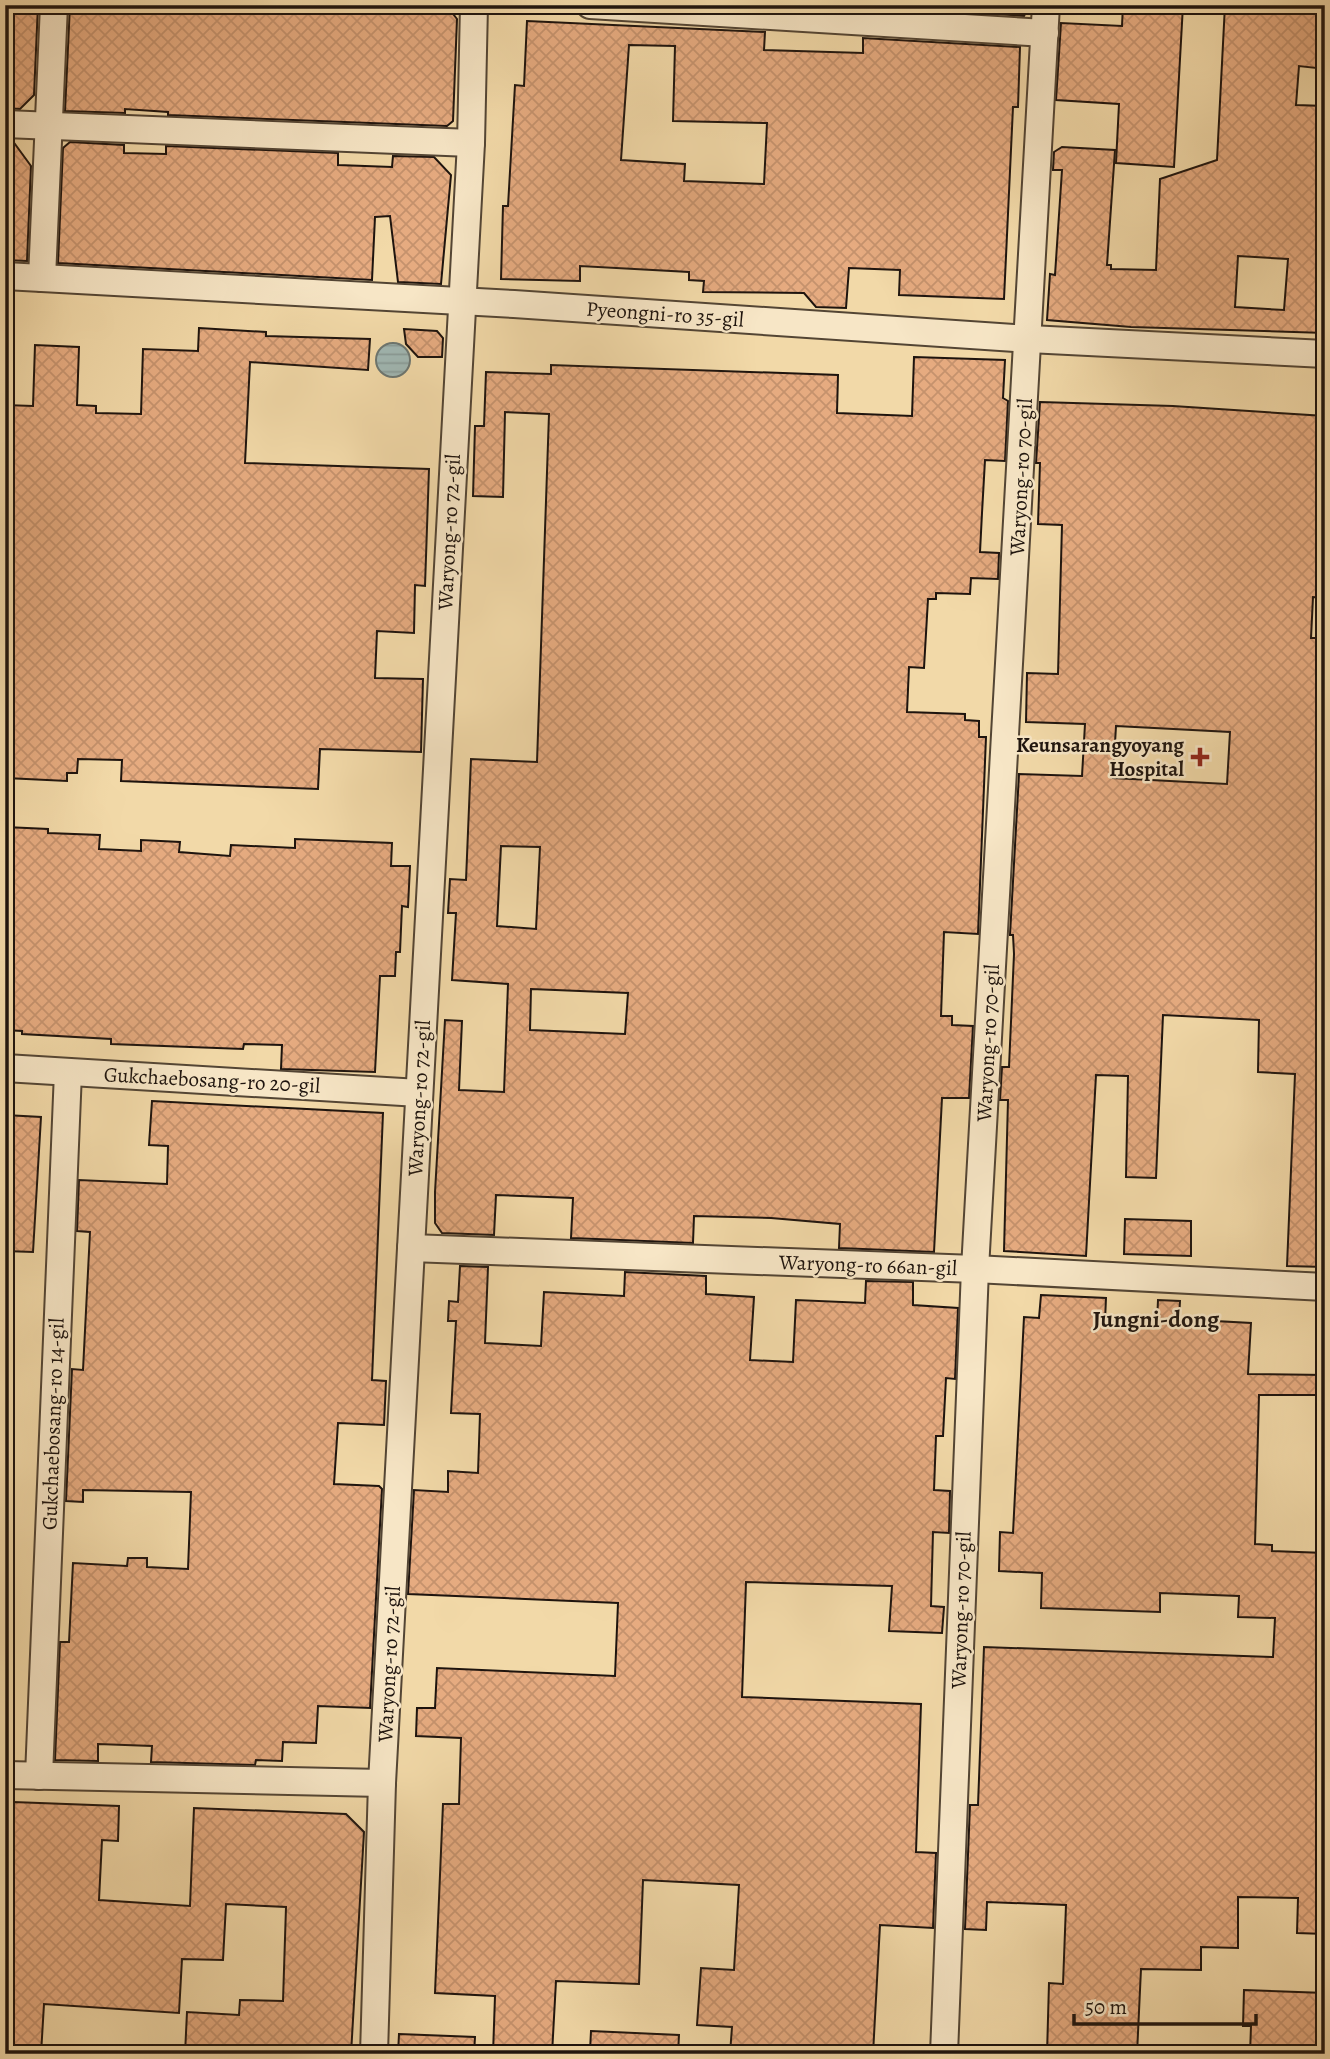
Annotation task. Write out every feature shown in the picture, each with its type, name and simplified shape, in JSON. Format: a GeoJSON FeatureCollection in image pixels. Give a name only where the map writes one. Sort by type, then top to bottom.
{"type":"FeatureCollection","features":[{"type":"Feature","properties":{"kind":"street"},"geometry":{"type":"LineString","coordinates":[[42,278],[54,5]]}},
{"type":"Feature","properties":{"kind":"street","name":"Waryong-ro 72-gil"},"geometry":{"type":"LineString","coordinates":[[374,2054],[382,1783],[471,143],[474,5]]}},
{"type":"Feature","properties":{"kind":"street"},"geometry":{"type":"LineString","coordinates":[[590,5],[1045,33]]}},
{"type":"Feature","properties":{"kind":"street","name":"Waryong-ro 70-gil"},"geometry":{"type":"LineString","coordinates":[[944,2054],[975,1269],[1046,5]]}},
{"type":"Feature","properties":{"kind":"street"},"geometry":{"type":"LineString","coordinates":[[5,124],[471,143]]}},
{"type":"Feature","properties":{"kind":"street","name":"Pyeongni-ro 35-gil"},"geometry":{"type":"LineString","coordinates":[[5,276],[461,301],[1029,339],[1325,354]]}},
{"type":"Feature","properties":{"kind":"street","name":"Gukchaebosang-ro 20-gil"},"geometry":{"type":"LineString","coordinates":[[5,1068],[419,1093]]}},
{"type":"Feature","properties":{"kind":"street","name":"Gukchaebosang-ro 14-gil"},"geometry":{"type":"LineString","coordinates":[[38,1776],[68,1072]]}},
{"type":"Feature","properties":{"kind":"street","name":"Waryong-ro 66an-gil"},"geometry":{"type":"LineString","coordinates":[[411,1248],[975,1269],[1325,1287]]}},
{"type":"Feature","properties":{"kind":"street"},"geometry":{"type":"LineString","coordinates":[[5,1775],[382,1783]]}},
{"type":"Feature","properties":{"kind":"water"},"geometry":{"type":"Polygon","coordinates":[[[393,343],[405,348],[410,360],[405,372],[393,377],[381,372],[376,360],[381,348],[393,343]]]}},
{"type":"Feature","properties":{"kind":"building"},"geometry":{"type":"Polygon","coordinates":[[[5,5],[38,5],[34,95],[20,109],[5,108],[5,5]]]}},
{"type":"Feature","properties":{"kind":"building"},"geometry":{"type":"Polygon","coordinates":[[[70,5],[196,5],[281,10],[281,5],[317,5],[450,10],[457,19],[453,121],[447,126],[168,115],[168,112],[125,109],[125,113],[65,111],[70,5]]]}},
{"type":"Feature","properties":{"kind":"building"},"geometry":{"type":"Polygon","coordinates":[[[864,5],[1030,5],[1024,16],[864,5]]]}},
{"type":"Feature","properties":{"kind":"building"},"geometry":{"type":"Polygon","coordinates":[[[1123,5],[1183,5],[1174,167],[1116,163],[1119,104],[1056,100],[1061,23],[1122,26],[1123,5]]]}},
{"type":"Feature","properties":{"kind":"building"},"geometry":{"type":"Polygon","coordinates":[[[1225,5],[1325,5],[1325,69],[1299,66],[1296,105],[1325,106],[1325,333],[1131,327],[1047,320],[1050,274],[1055,275],[1062,170],[1053,170],[1054,152],[1062,147],[1115,150],[1107,265],[1111,265],[1111,269],[1156,270],[1160,179],[1217,160],[1225,5]],[[1238,256],[1235,307],[1284,310],[1288,259],[1238,256]]]}},
{"type":"Feature","properties":{"kind":"building"},"geometry":{"type":"Polygon","coordinates":[[[527,21],[765,32],[764,50],[863,53],[863,38],[1020,47],[1018,107],[1013,107],[1004,299],[899,295],[900,270],[849,268],[846,308],[816,307],[804,293],[703,292],[704,281],[689,280],[689,272],[580,266],[580,281],[501,279],[503,206],[508,206],[515,85],[524,86],[527,21]],[[629,45],[621,160],[685,164],[684,181],[764,184],[767,123],[673,121],[675,46],[629,45]]]}},
{"type":"Feature","properties":{"kind":"building"},"geometry":{"type":"Polygon","coordinates":[[[5,140],[12,140],[31,166],[27,261],[5,260],[5,140]]]}},
{"type":"Feature","properties":{"kind":"building"},"geometry":{"type":"Polygon","coordinates":[[[70,142],[124,145],[124,153],[166,154],[166,146],[338,153],[338,165],[392,167],[393,156],[434,157],[451,175],[441,284],[398,282],[390,216],[375,217],[372,280],[58,263],[63,148],[70,142]]]}},
{"type":"Feature","properties":{"kind":"building"},"geometry":{"type":"Polygon","coordinates":[[[199,328],[266,332],[266,336],[370,339],[368,370],[250,362],[245,463],[429,469],[425,586],[415,585],[414,633],[377,631],[375,678],[423,679],[421,752],[320,749],[318,789],[121,781],[122,760],[78,759],[77,773],[67,773],[67,781],[6,778],[5,405],[33,406],[35,345],[79,347],[77,405],[96,406],[96,413],[141,414],[143,349],[198,351],[199,328]]]}},
{"type":"Feature","properties":{"kind":"building"},"geometry":{"type":"Polygon","coordinates":[[[404,329],[437,331],[443,338],[442,357],[418,357],[406,344],[404,329]]]}},
{"type":"Feature","properties":{"kind":"building"},"geometry":{"type":"Polygon","coordinates":[[[914,357],[1005,360],[1003,398],[1008,401],[1005,461],[985,460],[980,552],[999,553],[998,579],[971,578],[970,594],[936,593],[936,599],[928,599],[924,668],[909,667],[907,712],[965,714],[965,720],[979,721],[979,737],[986,737],[978,934],[944,932],[941,1016],[952,1016],[952,1025],[973,1026],[969,1098],[942,1098],[934,1252],[839,1248],[840,1224],[771,1218],[694,1216],[693,1243],[571,1238],[573,1198],[496,1195],[494,1235],[442,1233],[435,1223],[435,1192],[445,1020],[462,1021],[459,1090],[504,1092],[508,984],[452,980],[456,913],[448,913],[450,879],[466,880],[471,759],[537,762],[549,414],[505,412],[503,497],[473,496],[475,426],[484,426],[486,372],[551,374],[551,365],[838,375],[837,413],[912,416],[914,357]],[[501,846],[497,926],[536,929],[540,847],[501,846]],[[531,989],[530,1030],[625,1034],[628,993],[531,989]]]}},
{"type":"Feature","properties":{"kind":"building"},"geometry":{"type":"Polygon","coordinates":[[[1040,402],[1173,406],[1325,416],[1325,598],[1313,597],[1311,638],[1325,638],[1325,1267],[1287,1266],[1295,1074],[1258,1072],[1259,1020],[1163,1015],[1156,1178],[1126,1177],[1128,1076],[1096,1075],[1086,1256],[1004,1251],[1008,1100],[1000,1100],[1002,1067],[1009,1067],[1014,954],[1013,935],[1010,935],[1019,774],[1082,776],[1085,724],[1026,722],[1027,673],[1058,674],[1062,525],[1038,524],[1040,463],[1036,463],[1040,402]],[[1116,726],[1113,778],[1227,784],[1230,732],[1116,726]]]}},
{"type":"Feature","properties":{"kind":"building"},"geometry":{"type":"Polygon","coordinates":[[[5,827],[48,829],[48,833],[100,835],[99,849],[141,851],[141,840],[180,842],[179,852],[230,856],[231,845],[295,848],[295,839],[392,843],[391,866],[410,866],[408,907],[402,906],[400,952],[396,952],[395,976],[380,976],[375,1072],[281,1069],[282,1045],[244,1044],[243,1049],[111,1044],[111,1039],[22,1034],[22,1031],[5,1030],[5,827]]]}},
{"type":"Feature","properties":{"kind":"building"},"geometry":{"type":"Polygon","coordinates":[[[152,1101],[383,1113],[372,1380],[386,1381],[384,1425],[338,1423],[334,1484],[379,1486],[382,1489],[370,1708],[318,1706],[316,1743],[283,1742],[282,1761],[256,1760],[255,1765],[151,1762],[152,1746],[98,1744],[98,1761],[55,1760],[60,1642],[69,1642],[73,1563],[127,1566],[128,1558],[147,1558],[147,1567],[188,1569],[191,1492],[83,1490],[83,1502],[66,1501],[72,1369],[83,1370],[90,1232],[77,1231],[79,1180],[167,1184],[168,1146],[149,1145],[152,1101]]]}},
{"type":"Feature","properties":{"kind":"building"},"geometry":{"type":"Polygon","coordinates":[[[5,1115],[41,1117],[33,1252],[5,1251],[5,1115]]]}},
{"type":"Feature","properties":{"kind":"building"},"geometry":{"type":"Polygon","coordinates":[[[1125,1219],[1191,1221],[1191,1256],[1124,1254],[1125,1219]]]}},
{"type":"Feature","properties":{"kind":"building"},"geometry":{"type":"Polygon","coordinates":[[[460,1266],[488,1267],[485,1343],[541,1346],[544,1292],[624,1296],[625,1272],[706,1276],[706,1294],[754,1297],[750,1360],[793,1362],[796,1300],[865,1303],[866,1281],[913,1282],[913,1305],[958,1308],[955,1379],[946,1378],[943,1436],[936,1436],[934,1490],[950,1491],[949,1533],[933,1532],[931,1606],[944,1607],[942,1633],[889,1631],[892,1586],[746,1582],[742,1697],[921,1704],[916,1852],[936,1853],[933,1928],[880,1925],[873,2054],[730,2054],[732,2027],[697,2025],[701,1968],[734,1970],[739,1885],[643,1880],[639,1984],[556,1981],[552,2054],[493,2054],[495,1996],[435,1993],[443,1804],[459,1804],[461,1738],[416,1736],[417,1708],[435,1708],[437,1668],[615,1676],[618,1603],[408,1594],[414,1490],[448,1492],[448,1471],[478,1473],[480,1414],[451,1413],[456,1321],[448,1321],[449,1301],[458,1302],[460,1266]]]}},
{"type":"Feature","properties":{"kind":"building"},"geometry":{"type":"Polygon","coordinates":[[[1041,1295],[1106,1298],[1105,1321],[1126,1322],[1157,1323],[1158,1300],[1180,1301],[1179,1319],[1251,1323],[1248,1374],[1325,1375],[1325,1395],[1259,1395],[1255,1544],[1272,1545],[1272,1551],[1325,1553],[1325,1934],[1297,1933],[1298,1898],[1238,1897],[1238,1948],[1201,1947],[1201,1970],[1141,1969],[1137,2054],[1047,2054],[1049,1983],[1063,1984],[1066,1905],[987,1902],[986,1930],[965,1929],[970,1805],[978,1805],[984,1647],[1273,1657],[1275,1618],[1238,1617],[1239,1596],[1160,1593],[1160,1612],[1041,1608],[1042,1573],[999,1571],[1000,1532],[1013,1533],[1024,1317],[1039,1318],[1041,1295]]]}},
{"type":"Feature","properties":{"kind":"building"},"geometry":{"type":"Polygon","coordinates":[[[13,1802],[119,1806],[118,1841],[102,1840],[99,1900],[190,1906],[194,1808],[346,1814],[364,1832],[351,2054],[185,2054],[187,2012],[239,2015],[240,2000],[283,2001],[286,1907],[226,1904],[223,1960],[182,1959],[179,2013],[44,2004],[41,2054],[5,2054],[5,1817],[12,1817],[13,1802]]]}},
{"type":"Feature","properties":{"kind":"building"},"geometry":{"type":"Polygon","coordinates":[[[1244,1990],[1325,1993],[1325,2054],[1250,2054],[1251,2026],[1243,2026],[1244,1990]]]}},
{"type":"Feature","properties":{"kind":"building"},"geometry":{"type":"Polygon","coordinates":[[[591,2031],[679,2035],[678,2054],[590,2051],[591,2031]]]}},
{"type":"Feature","properties":{"kind":"building"},"geometry":{"type":"Polygon","coordinates":[[[399,2034],[475,2037],[474,2054],[398,2054],[399,2034]]]}},
{"type":"Feature","properties":{"kind":"place","name":"Keunsarangyoyang Hospital"},"geometry":{"type":"Point","coordinates":[1200,757]}},
{"type":"Feature","properties":{"kind":"district","name":"Jungni-dong"},"geometry":{"type":"Point","coordinates":[1156,1319]}}]}
